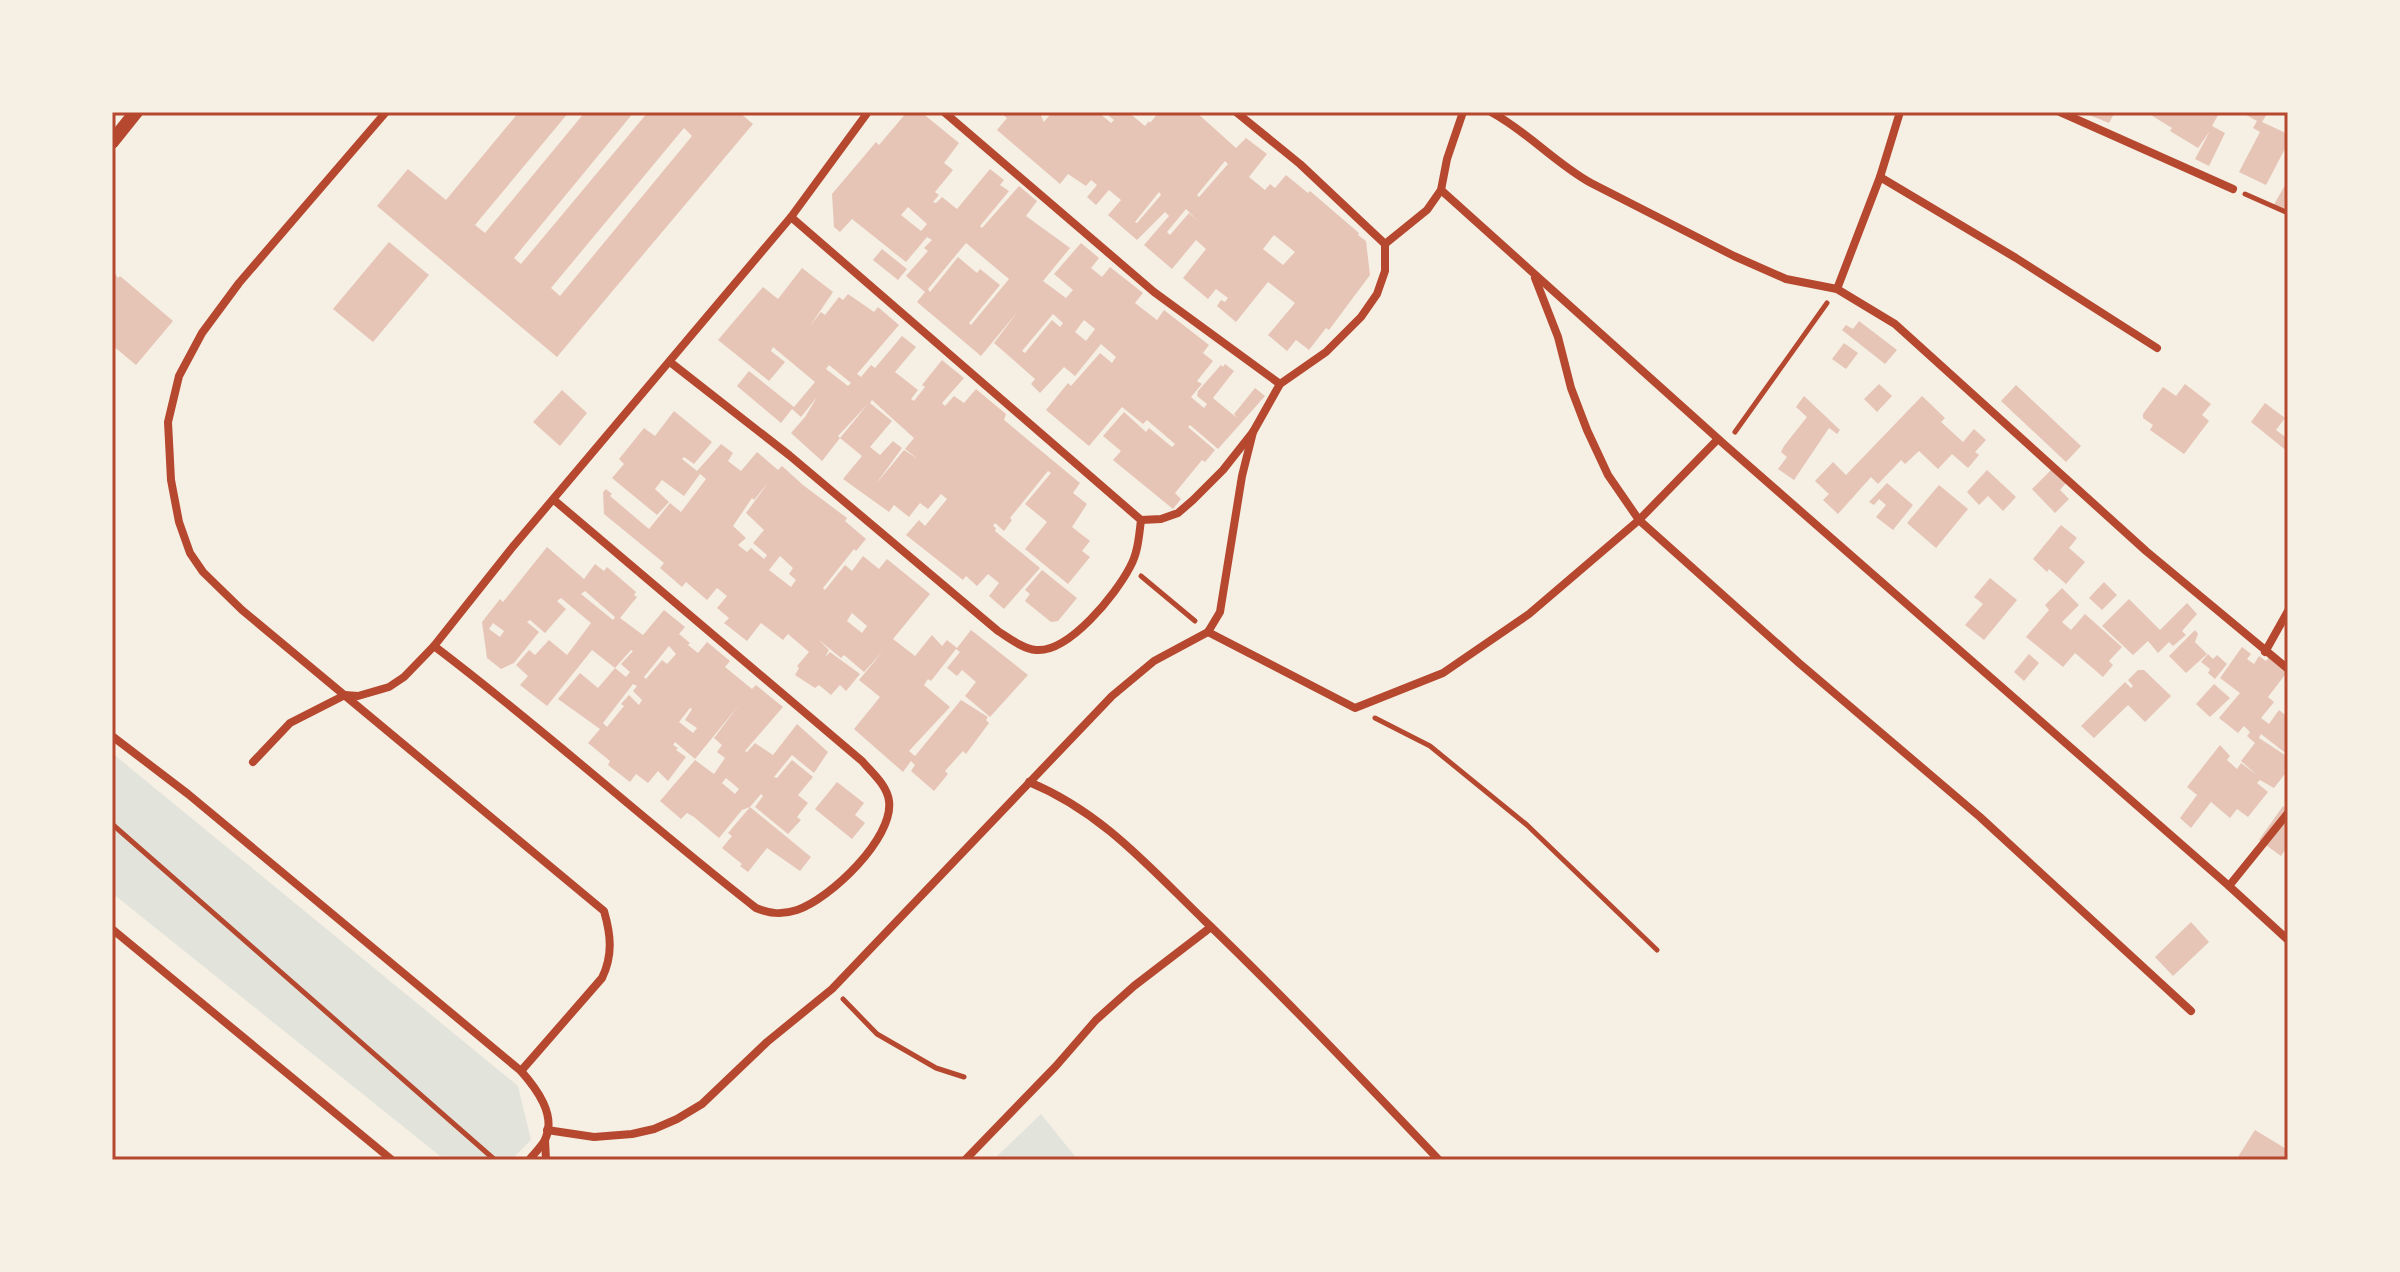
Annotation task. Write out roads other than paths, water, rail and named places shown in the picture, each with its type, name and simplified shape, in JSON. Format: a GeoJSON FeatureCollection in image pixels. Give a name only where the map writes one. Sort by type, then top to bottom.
{"type":"FeatureCollection","features":[{"type":"Feature","properties":{"kind":"street"},"geometry":{"type":"LineString","coordinates":[[112,142],[136,112]]}},
{"type":"Feature","properties":{"kind":"street"},"geometry":{"type":"LineString","coordinates":[[386,112],[239,283],[202,333],[179,376],[168,422],[171,480],[179,522],[196,562],[242,610],[604,911],[610,947],[609,963],[602,978],[521,1071]]}},
{"type":"Feature","properties":{"kind":"street"},"geometry":{"type":"LineString","coordinates":[[253,762],[290,723],[345,695],[358,696],[389,687],[404,677],[434,646],[511,549],[791,217],[868,112]]}},
{"type":"Feature","properties":{"kind":"street"},"geometry":{"type":"LineString","coordinates":[[944,112],[1154,292],[1280,384]]}},
{"type":"Feature","properties":{"kind":"street"},"geometry":{"type":"LineString","coordinates":[[791,217],[1141,520],[1161,519],[1178,513],[1223,470],[1253,432],[1280,384],[1326,352],[1361,317],[1377,294],[1385,271],[1385,244],[1300,164],[1236,112]]}},
{"type":"Feature","properties":{"kind":"street"},"geometry":{"type":"LineString","coordinates":[[1385,244],[1427,210],[1441,190],[1447,159],[1463,112]]}},
{"type":"Feature","properties":{"kind":"street"},"geometry":{"type":"LineString","coordinates":[[1837,289],[1880,177],[1900,112]]}},
{"type":"Feature","properties":{"kind":"street"},"geometry":{"type":"LineString","coordinates":[[2060,112],[2233,189]]}},
{"type":"Feature","properties":{"kind":"street"},"geometry":{"type":"LineString","coordinates":[[1494,113],[1516,126],[1571,172],[1591,183],[1786,279],[1837,289],[1895,324],[2146,551],[2288,669]]}},
{"type":"Feature","properties":{"kind":"street"},"geometry":{"type":"LineString","coordinates":[[1880,177],[2016,258],[2157,348]]}},
{"type":"Feature","properties":{"kind":"street"},"geometry":{"type":"LineString","coordinates":[[1441,190],[1721,442],[2288,940]]}},
{"type":"Feature","properties":{"kind":"street"},"geometry":{"type":"LineString","coordinates":[[1533,273],[1558,337],[1571,388],[1587,430],[1608,475],[1639,520],[1799,663],[1980,817],[2191,1011]]}},
{"type":"Feature","properties":{"kind":"street"},"geometry":{"type":"LineString","coordinates":[[670,362],[789,455],[998,631],[1023,646],[1041,650],[1067,640],[1104,604],[1130,567],[1138,549],[1141,520]]}},
{"type":"Feature","properties":{"kind":"street"},"geometry":{"type":"LineString","coordinates":[[546,1135],[594,1137],[632,1134],[654,1129],[702,1104],[777,1034],[832,989],[1112,696],[1154,661],[1208,632],[1223,601],[1242,476],[1253,432]]}},
{"type":"Feature","properties":{"kind":"street"},"geometry":{"type":"LineString","coordinates":[[1208,632],[1355,708],[1443,673],[1529,614],[1639,520],[1721,442]]}},
{"type":"Feature","properties":{"kind":"street"},"geometry":{"type":"LineString","coordinates":[[434,646],[495,692],[597,780],[756,908],[779,913],[813,903],[845,878],[879,838],[889,815],[889,798],[862,761],[554,500]]}},
{"type":"Feature","properties":{"kind":"street"},"geometry":{"type":"LineString","coordinates":[[2265,652],[2288,611]]}},
{"type":"Feature","properties":{"kind":"street"},"geometry":{"type":"LineString","coordinates":[[112,736],[188,794],[521,1071],[539,1092],[546,1111],[546,1160]]}},
{"type":"Feature","properties":{"kind":"street"},"geometry":{"type":"LineString","coordinates":[[1029,782],[1062,796],[1103,824],[1288,1001],[1439,1160]]}},
{"type":"Feature","properties":{"kind":"street"},"geometry":{"type":"LineString","coordinates":[[2229,886],[2288,813]]}},
{"type":"Feature","properties":{"kind":"street"},"geometry":{"type":"LineString","coordinates":[[965,1160],[1096,1020],[1134,986],[1211,927]]}},
{"type":"Feature","properties":{"kind":"street"},"geometry":{"type":"LineString","coordinates":[[112,929],[392,1160]]}},
{"type":"Feature","properties":{"kind":"street"},"geometry":{"type":"LineString","coordinates":[[529,1160],[546,1135]]}}]}
